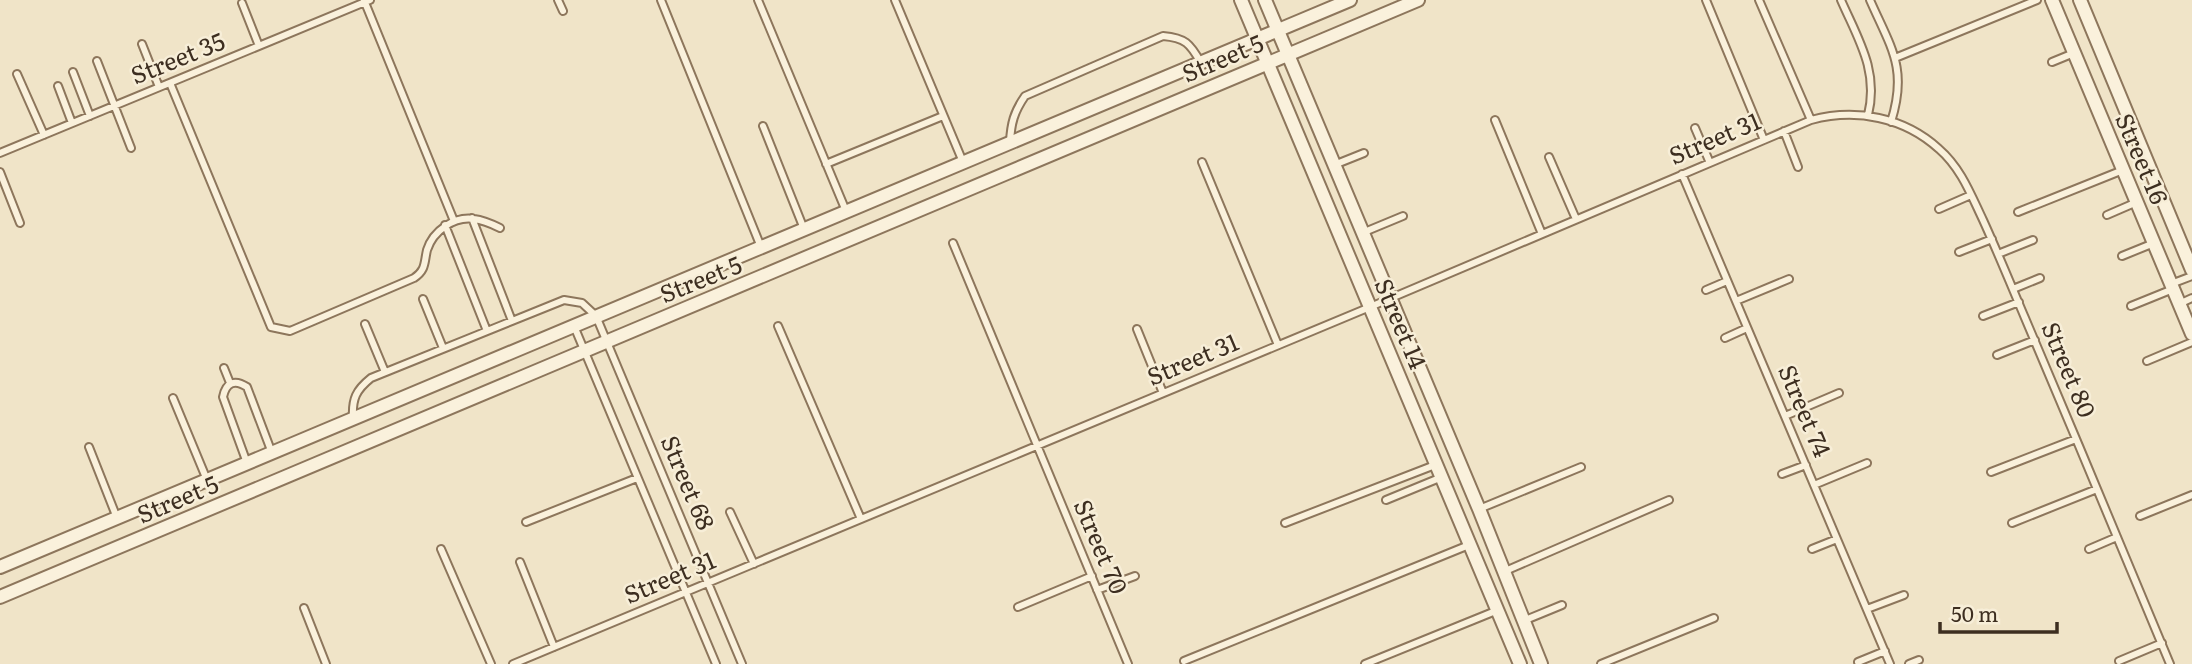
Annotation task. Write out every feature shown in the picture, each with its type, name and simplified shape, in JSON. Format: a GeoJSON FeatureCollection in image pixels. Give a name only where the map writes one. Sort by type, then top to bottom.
{"type":"FeatureCollection","features":[{"type":"Feature","properties":{"kind":"street","name":"Street 14"},"geometry":{"type":"LineString","coordinates":[[1241,0],[1520,664]]}},
{"type":"Feature","properties":{"kind":"street","name":"Street 14"},"geometry":{"type":"LineString","coordinates":[[1265,0],[1479,509],[1541,664]]}},
{"type":"Feature","properties":{"kind":"street","name":"Street 5"},"geometry":{"type":"LineString","coordinates":[[0,567],[1350,0]]}},
{"type":"Feature","properties":{"kind":"street","name":"Street 5"},"geometry":{"type":"LineString","coordinates":[[0,597],[1418,0]]}},
{"type":"Feature","properties":{"kind":"street","name":"Street 16"},"geometry":{"type":"LineString","coordinates":[[2052,0],[2192,334]]}},
{"type":"Feature","properties":{"kind":"street","name":"Street 16"},"geometry":{"type":"LineString","coordinates":[[2080,0],[2192,270]]}},
{"type":"Feature","properties":{"kind":"lane"},"geometry":{"type":"LineString","coordinates":[[558,0],[563,11]]}},
{"type":"Feature","properties":{"kind":"lane"},"geometry":{"type":"LineString","coordinates":[[661,0],[761,247]]}},
{"type":"Feature","properties":{"kind":"lane"},"geometry":{"type":"LineString","coordinates":[[758,0],[846,212]]}},
{"type":"Feature","properties":{"kind":"lane"},"geometry":{"type":"LineString","coordinates":[[895,0],[963,162]]}},
{"type":"Feature","properties":{"kind":"lane"},"geometry":{"type":"LineString","coordinates":[[1706,0],[1764,140]]}},
{"type":"Feature","properties":{"kind":"lane"},"geometry":{"type":"LineString","coordinates":[[1759,0],[1811,120]]}},
{"type":"Feature","properties":{"kind":"lane"},"geometry":{"type":"LineString","coordinates":[[1841,0],[1870,68],[1872,94],[1868,116]]}},
{"type":"Feature","properties":{"kind":"lane"},"geometry":{"type":"LineString","coordinates":[[1870,0],[1895,58],[1899,74],[1899,90],[1891,122]]}},
{"type":"Feature","properties":{"kind":"lane"},"geometry":{"type":"LineString","coordinates":[[1895,58],[2037,0]]}},
{"type":"Feature","properties":{"kind":"lane"},"geometry":{"type":"LineString","coordinates":[[366,1],[454,221]]}},
{"type":"Feature","properties":{"kind":"lane","name":"Street 35"},"geometry":{"type":"LineString","coordinates":[[0,153],[366,1]]}},
{"type":"Feature","properties":{"kind":"lane"},"geometry":{"type":"LineString","coordinates":[[242,3],[259,46]]}},
{"type":"Feature","properties":{"kind":"lane"},"geometry":{"type":"LineString","coordinates":[[1010,143],[1010,125],[1025,96],[1163,36],[1179,37],[1192,46],[1200,63]]}},
{"type":"Feature","properties":{"kind":"lane"},"geometry":{"type":"LineString","coordinates":[[142,44],[159,87]]}},
{"type":"Feature","properties":{"kind":"lane"},"geometry":{"type":"LineString","coordinates":[[2052,62],[2074,53]]}},
{"type":"Feature","properties":{"kind":"lane"},"geometry":{"type":"LineString","coordinates":[[97,61],[131,148]]}},
{"type":"Feature","properties":{"kind":"lane"},"geometry":{"type":"LineString","coordinates":[[73,72],[90,116]]}},
{"type":"Feature","properties":{"kind":"lane"},"geometry":{"type":"LineString","coordinates":[[17,74],[44,135]]}},
{"type":"Feature","properties":{"kind":"lane"},"geometry":{"type":"LineString","coordinates":[[170,83],[271,327],[290,331],[414,278],[422,273],[434,236],[445,225],[454,221],[472,218],[500,228]]}},
{"type":"Feature","properties":{"kind":"lane"},"geometry":{"type":"LineString","coordinates":[[58,86],[72,123]]}},
{"type":"Feature","properties":{"kind":"lane","name":"Street 31"},"geometry":{"type":"LineString","coordinates":[[513,664],[1811,120],[1839,114],[1868,116],[1891,122]]}},
{"type":"Feature","properties":{"kind":"lane"},"geometry":{"type":"LineString","coordinates":[[826,164],[943,116]]}},
{"type":"Feature","properties":{"kind":"lane"},"geometry":{"type":"LineString","coordinates":[[1495,120],[1542,234]]}},
{"type":"Feature","properties":{"kind":"lane","name":"Street 80"},"geometry":{"type":"LineString","coordinates":[[1891,122],[1909,128],[1940,150],[1964,180],[1992,239],[2171,664]]}},
{"type":"Feature","properties":{"kind":"lane"},"geometry":{"type":"LineString","coordinates":[[764,126],[804,229]]}},
{"type":"Feature","properties":{"kind":"lane"},"geometry":{"type":"LineString","coordinates":[[1695,128],[1710,163]]}},
{"type":"Feature","properties":{"kind":"lane"},"geometry":{"type":"LineString","coordinates":[[1784,131],[1798,167]]}},
{"type":"Feature","properties":{"kind":"lane"},"geometry":{"type":"LineString","coordinates":[[1334,165],[1364,153]]}},
{"type":"Feature","properties":{"kind":"lane"},"geometry":{"type":"LineString","coordinates":[[1549,157],[1576,219]]}},
{"type":"Feature","properties":{"kind":"lane"},"geometry":{"type":"LineString","coordinates":[[1202,162],[1278,345]]}},
{"type":"Feature","properties":{"kind":"lane"},"geometry":{"type":"LineString","coordinates":[[2018,212],[2123,170]]}},
{"type":"Feature","properties":{"kind":"lane"},"geometry":{"type":"LineString","coordinates":[[0,172],[20,223]]}},
{"type":"Feature","properties":{"kind":"lane","name":"Street 74"},"geometry":{"type":"LineString","coordinates":[[1682,174],[1891,664]]}},
{"type":"Feature","properties":{"kind":"lane"},"geometry":{"type":"LineString","coordinates":[[1939,209],[1971,195]]}},
{"type":"Feature","properties":{"kind":"lane"},"geometry":{"type":"LineString","coordinates":[[2107,215],[2137,202]]}},
{"type":"Feature","properties":{"kind":"lane"},"geometry":{"type":"LineString","coordinates":[[1362,233],[1403,216]]}},
{"type":"Feature","properties":{"kind":"lane"},"geometry":{"type":"LineString","coordinates":[[472,218],[512,321]]}},
{"type":"Feature","properties":{"kind":"lane"},"geometry":{"type":"LineString","coordinates":[[445,225],[486,331]]}},
{"type":"Feature","properties":{"kind":"lane"},"geometry":{"type":"LineString","coordinates":[[1959,252],[1992,239]]}},
{"type":"Feature","properties":{"kind":"lane"},"geometry":{"type":"LineString","coordinates":[[1998,254],[2033,240]]}},
{"type":"Feature","properties":{"kind":"lane","name":"Street 70"},"geometry":{"type":"LineString","coordinates":[[953,243],[1128,664]]}},
{"type":"Feature","properties":{"kind":"lane"},"geometry":{"type":"LineString","coordinates":[[2122,256],[2154,243]]}},
{"type":"Feature","properties":{"kind":"lane"},"geometry":{"type":"LineString","coordinates":[[2131,306],[2192,276]]}},
{"type":"Feature","properties":{"kind":"lane"},"geometry":{"type":"LineString","coordinates":[[2013,289],[2040,278]]}},
{"type":"Feature","properties":{"kind":"lane"},"geometry":{"type":"LineString","coordinates":[[1736,302],[1789,279]]}},
{"type":"Feature","properties":{"kind":"lane"},"geometry":{"type":"LineString","coordinates":[[1706,290],[1727,281]]}},
{"type":"Feature","properties":{"kind":"lane"},"geometry":{"type":"LineString","coordinates":[[2179,304],[2192,298]]}},
{"type":"Feature","properties":{"kind":"lane"},"geometry":{"type":"LineString","coordinates":[[423,299],[443,348]]}},
{"type":"Feature","properties":{"kind":"lane"},"geometry":{"type":"LineString","coordinates":[[353,419],[352,402],[359,388],[371,378],[385,372],[564,300],[582,303],[596,316]]}},
{"type":"Feature","properties":{"kind":"lane"},"geometry":{"type":"LineString","coordinates":[[1983,316],[2018,302]]}},
{"type":"Feature","properties":{"kind":"lane","name":"Street 68"},"geometry":{"type":"LineString","coordinates":[[596,316],[742,664]]}},
{"type":"Feature","properties":{"kind":"lane"},"geometry":{"type":"LineString","coordinates":[[365,324],[385,372]]}},
{"type":"Feature","properties":{"kind":"lane","name":"Street 68"},"geometry":{"type":"LineString","coordinates":[[574,326],[716,664]]}},
{"type":"Feature","properties":{"kind":"lane"},"geometry":{"type":"LineString","coordinates":[[778,326],[861,519]]}},
{"type":"Feature","properties":{"kind":"lane"},"geometry":{"type":"LineString","coordinates":[[1725,338],[1748,328]]}},
{"type":"Feature","properties":{"kind":"lane"},"geometry":{"type":"LineString","coordinates":[[1137,329],[1163,393]]}},
{"type":"Feature","properties":{"kind":"lane"},"geometry":{"type":"LineString","coordinates":[[1997,355],[2035,340]]}},
{"type":"Feature","properties":{"kind":"lane"},"geometry":{"type":"LineString","coordinates":[[2147,361],[2192,342]]}},
{"type":"Feature","properties":{"kind":"lane"},"geometry":{"type":"LineString","coordinates":[[224,368],[230,383]]}},
{"type":"Feature","properties":{"kind":"lane"},"geometry":{"type":"LineString","coordinates":[[247,463],[223,397],[230,383],[239,382],[247,387],[272,453]]}},
{"type":"Feature","properties":{"kind":"lane"},"geometry":{"type":"LineString","coordinates":[[1785,416],[1839,393]]}},
{"type":"Feature","properties":{"kind":"lane"},"geometry":{"type":"LineString","coordinates":[[173,398],[207,480]]}},
{"type":"Feature","properties":{"kind":"lane"},"geometry":{"type":"LineString","coordinates":[[1991,472],[2076,439]]}},
{"type":"Feature","properties":{"kind":"lane"},"geometry":{"type":"LineString","coordinates":[[89,447],[117,518]]}},
{"type":"Feature","properties":{"kind":"lane"},"geometry":{"type":"LineString","coordinates":[[1814,485],[1867,463]]}},
{"type":"Feature","properties":{"kind":"lane"},"geometry":{"type":"LineString","coordinates":[[1285,523],[1437,464]]}},
{"type":"Feature","properties":{"kind":"lane"},"geometry":{"type":"LineString","coordinates":[[1782,474],[1805,465]]}},
{"type":"Feature","properties":{"kind":"lane"},"geometry":{"type":"LineString","coordinates":[[1479,509],[1581,467]]}},
{"type":"Feature","properties":{"kind":"lane"},"geometry":{"type":"LineString","coordinates":[[1386,500],[1442,477]]}},
{"type":"Feature","properties":{"kind":"lane"},"geometry":{"type":"LineString","coordinates":[[526,522],[637,478]]}},
{"type":"Feature","properties":{"kind":"lane"},"geometry":{"type":"LineString","coordinates":[[2012,523],[2097,489]]}},
{"type":"Feature","properties":{"kind":"lane"},"geometry":{"type":"LineString","coordinates":[[2140,516],[2192,495]]}},
{"type":"Feature","properties":{"kind":"lane"},"geometry":{"type":"LineString","coordinates":[[1503,572],[1669,500]]}},
{"type":"Feature","properties":{"kind":"lane"},"geometry":{"type":"LineString","coordinates":[[730,512],[754,564]]}},
{"type":"Feature","properties":{"kind":"lane"},"geometry":{"type":"LineString","coordinates":[[2089,550],[2117,537]]}},
{"type":"Feature","properties":{"kind":"lane"},"geometry":{"type":"LineString","coordinates":[[1812,549],[1837,539]]}},
{"type":"Feature","properties":{"kind":"lane"},"geometry":{"type":"LineString","coordinates":[[1184,661],[1471,544]]}},
{"type":"Feature","properties":{"kind":"lane"},"geometry":{"type":"LineString","coordinates":[[441,549],[491,664]]}},
{"type":"Feature","properties":{"kind":"lane"},"geometry":{"type":"LineString","coordinates":[[520,562],[554,647]]}},
{"type":"Feature","properties":{"kind":"lane"},"geometry":{"type":"LineString","coordinates":[[1018,607],[1092,576]]}},
{"type":"Feature","properties":{"kind":"lane"},"geometry":{"type":"LineString","coordinates":[[1097,590],[1135,576]]}},
{"type":"Feature","properties":{"kind":"lane"},"geometry":{"type":"LineString","coordinates":[[1867,609],[1904,595]]}},
{"type":"Feature","properties":{"kind":"lane"},"geometry":{"type":"LineString","coordinates":[[1523,621],[1562,606]]}},
{"type":"Feature","properties":{"kind":"lane"},"geometry":{"type":"LineString","coordinates":[[304,608],[326,664]]}},
{"type":"Feature","properties":{"kind":"lane"},"geometry":{"type":"LineString","coordinates":[[1365,664],[1497,610]]}},
{"type":"Feature","properties":{"kind":"lane"},"geometry":{"type":"LineString","coordinates":[[1601,664],[1714,618]]}},
{"type":"Feature","properties":{"kind":"lane"},"geometry":{"type":"LineString","coordinates":[[2119,661],[2162,643]]}},
{"type":"Feature","properties":{"kind":"lane"},"geometry":{"type":"LineString","coordinates":[[1858,662],[1885,651]]}},
{"type":"Feature","properties":{"kind":"lane"},"geometry":{"type":"LineString","coordinates":[[1909,664],[1919,660]]}}]}
